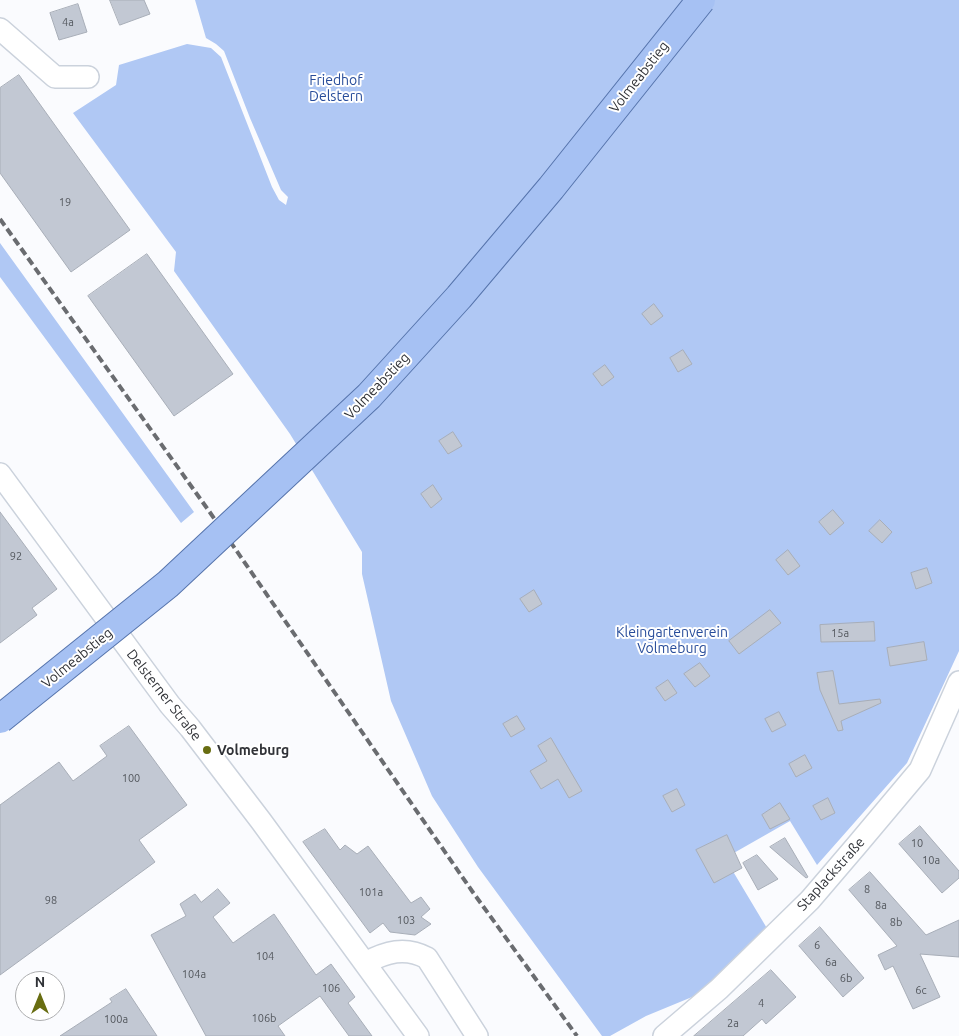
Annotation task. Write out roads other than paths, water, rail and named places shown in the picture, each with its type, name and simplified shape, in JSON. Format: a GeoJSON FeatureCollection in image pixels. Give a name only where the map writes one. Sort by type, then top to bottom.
{"type":"FeatureCollection","features":[{"type":"Feature","properties":{"kind":"main road","name":"Volmeabstieg"},"geometry":{"type":"LineString","coordinates":[[0,719],[168,584],[369,396],[459,297],[551,188],[701,0]]}},
{"type":"Feature","properties":{"kind":"street"},"geometry":{"type":"LineString","coordinates":[[0,29],[56,78],[88,77]]}},
{"type":"Feature","properties":{"kind":"street","name":"Delsterner Straße"},"geometry":{"type":"LineString","coordinates":[[1,478],[170,705],[213,758],[418,1036]]}},
{"type":"Feature","properties":{"kind":"street","name":"Staplackstraße"},"geometry":{"type":"LineString","coordinates":[[664,1036],[719,989],[803,907],[858,845],[920,770],[959,682]]}},
{"type":"Feature","properties":{"kind":"street"},"geometry":{"type":"LineString","coordinates":[[365,963],[385,953],[417,953],[427,958],[477,1036]]}},
{"type":"Feature","properties":{"kind":"railway"},"geometry":{"type":"LineString","coordinates":[[0,219],[209,511],[472,891],[577,1036]]}},
{"type":"Feature","properties":{"kind":"place","name":"Volmeburg"},"geometry":{"type":"Point","coordinates":[207,750]}},
{"type":"Feature","properties":{"kind":"park label","name":"Friedhof Delstern"},"geometry":{"type":"Point","coordinates":[336,88]}},
{"type":"Feature","properties":{"kind":"park label","name":"Kleingartenverein Volmeburg"},"geometry":{"type":"Point","coordinates":[672,640]}}]}
